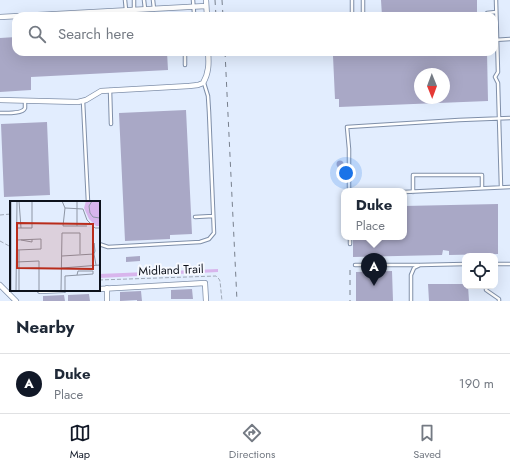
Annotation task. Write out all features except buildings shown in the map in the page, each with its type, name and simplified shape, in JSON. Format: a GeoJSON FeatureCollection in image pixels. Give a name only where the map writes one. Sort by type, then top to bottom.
{"type":"FeatureCollection","features":[{"type":"Feature","properties":{"kind":"street"},"geometry":{"type":"LineString","coordinates":[[206,0],[207,12]]}},
{"type":"Feature","properties":{"kind":"street"},"geometry":{"type":"LineString","coordinates":[[92,12],[206,6]]}},
{"type":"Feature","properties":{"kind":"street"},"geometry":{"type":"LineString","coordinates":[[0,17],[12,17]]}},
{"type":"Feature","properties":{"kind":"street"},"geometry":{"type":"LineString","coordinates":[[0,100],[78,102],[86,100],[101,91],[198,85],[204,82],[207,75],[209,66],[208,56]]}},
{"type":"Feature","properties":{"kind":"street"},"geometry":{"type":"LineString","coordinates":[[100,289],[205,283],[206,301]]}},
{"type":"Feature","properties":{"kind":"street"},"geometry":{"type":"LineString","coordinates":[[0,286],[16,301]]}},
{"type":"Feature","properties":{"kind":"street"},"geometry":{"type":"LineString","coordinates":[[107,288],[107,301]]}},
{"type":"Feature","properties":{"kind":"lane"},"geometry":{"type":"LineString","coordinates":[[125,0],[126,10]]}},
{"type":"Feature","properties":{"kind":"lane"},"geometry":{"type":"LineString","coordinates":[[134,0],[134,10]]}},
{"type":"Feature","properties":{"kind":"lane"},"geometry":{"type":"LineString","coordinates":[[144,0],[145,9]]}},
{"type":"Feature","properties":{"kind":"lane"},"geometry":{"type":"LineString","coordinates":[[153,0],[154,8]]}},
{"type":"Feature","properties":{"kind":"lane"},"geometry":{"type":"LineString","coordinates":[[193,0],[194,12]]}},
{"type":"Feature","properties":{"kind":"lane"},"geometry":{"type":"LineString","coordinates":[[352,0],[352,12]]}},
{"type":"Feature","properties":{"kind":"lane"},"geometry":{"type":"LineString","coordinates":[[363,0],[363,12]]}},
{"type":"Feature","properties":{"kind":"lane"},"geometry":{"type":"LineString","coordinates":[[496,0],[496,12]]}},
{"type":"Feature","properties":{"kind":"lane"},"geometry":{"type":"LineString","coordinates":[[498,40],[510,39]]}},
{"type":"Feature","properties":{"kind":"lane"},"geometry":{"type":"LineString","coordinates":[[184,56],[185,65]]}},
{"type":"Feature","properties":{"kind":"lane"},"geometry":{"type":"LineString","coordinates":[[496,56],[498,72],[495,77],[498,83],[501,187]]}},
{"type":"Feature","properties":{"kind":"lane"},"geometry":{"type":"LineString","coordinates":[[100,245],[108,247],[200,242],[209,239],[214,233],[208,96],[204,82]]}},
{"type":"Feature","properties":{"kind":"lane"},"geometry":{"type":"LineString","coordinates":[[110,90],[111,124]]}},
{"type":"Feature","properties":{"kind":"lane"},"geometry":{"type":"LineString","coordinates":[[0,113],[20,112],[25,108],[25,101]]}},
{"type":"Feature","properties":{"kind":"lane"},"geometry":{"type":"LineString","coordinates":[[83,101],[88,201]]}},
{"type":"Feature","properties":{"kind":"lane"},"geometry":{"type":"LineString","coordinates":[[349,188],[349,150],[347,127],[510,118]]}},
{"type":"Feature","properties":{"kind":"lane"},"geometry":{"type":"LineString","coordinates":[[413,192],[413,175],[482,175],[482,188]]}},
{"type":"Feature","properties":{"kind":"lane"},"geometry":{"type":"LineString","coordinates":[[407,192],[510,187]]}},
{"type":"Feature","properties":{"kind":"lane"},"geometry":{"type":"LineString","coordinates":[[195,217],[214,216]]}},
{"type":"Feature","properties":{"kind":"lane"},"geometry":{"type":"LineString","coordinates":[[355,265],[462,264]]}},
{"type":"Feature","properties":{"kind":"lane"},"geometry":{"type":"LineString","coordinates":[[498,264],[510,264]]}},
{"type":"Feature","properties":{"kind":"lane"},"geometry":{"type":"LineString","coordinates":[[412,301],[411,275],[414,268],[420,265]]}},
{"type":"Feature","properties":{"kind":"lane"},"geometry":{"type":"LineString","coordinates":[[486,289],[499,299],[499,301]]}},
{"type":"Feature","properties":{"kind":"path"},"geometry":{"type":"LineString","coordinates":[[0,215],[10,214]]}},
{"type":"Feature","properties":{"kind":"path"},"geometry":{"type":"LineString","coordinates":[[0,241],[10,246]]}},
{"type":"Feature","properties":{"kind":"path","name":"Midland Trail"},"geometry":{"type":"LineString","coordinates":[[100,280],[216,276],[220,281],[222,301]]}},
{"type":"Feature","properties":{"kind":"shaded area"},"geometry":{"type":"Polygon","coordinates":[[[218,269],[218,272],[100,278],[100,274],[218,269]]]}},
{"type":"Feature","properties":{"kind":"railway"},"geometry":{"type":"LineString","coordinates":[[215,0],[216,12]]}},
{"type":"Feature","properties":{"kind":"railway"},"geometry":{"type":"LineString","coordinates":[[222,0],[223,12]]}},
{"type":"Feature","properties":{"kind":"railway"},"geometry":{"type":"LineString","coordinates":[[225,56],[237,301]]}},
{"type":"Feature","properties":{"kind":"railway"},"geometry":{"type":"LineString","coordinates":[[350,270],[350,301]]}},
{"type":"Feature","properties":{"kind":"place","name":"Duke"},"geometry":{"type":"Point","coordinates":[374,286]}}]}
